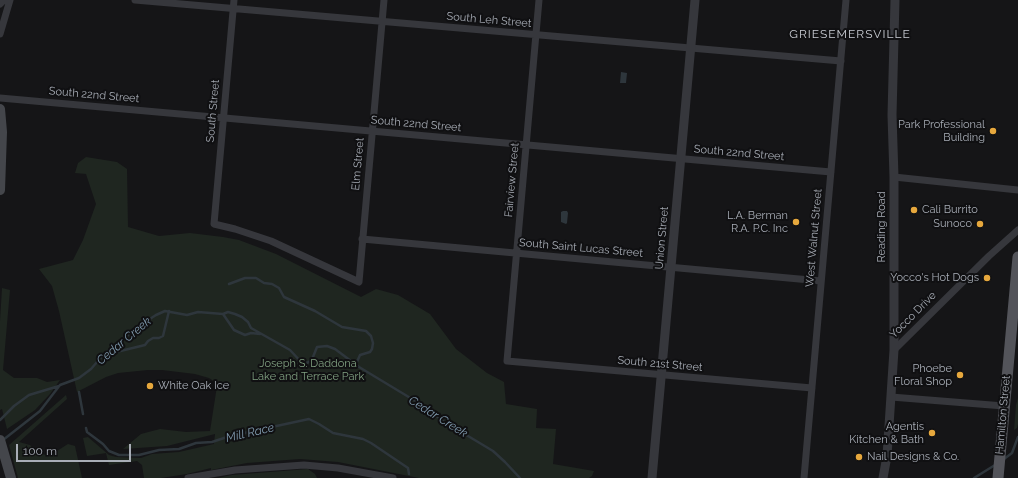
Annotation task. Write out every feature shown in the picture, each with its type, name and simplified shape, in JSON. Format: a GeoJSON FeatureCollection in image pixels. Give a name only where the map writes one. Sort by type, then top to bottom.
{"type":"FeatureCollection","features":[{"type":"Feature","properties":{"kind":"main road"},"geometry":{"type":"LineString","coordinates":[[0,109],[2,155],[0,190]]}},
{"type":"Feature","properties":{"kind":"main road","name":"Hamilton Street"},"geometry":{"type":"LineString","coordinates":[[998,478],[1018,257]]}},
{"type":"Feature","properties":{"kind":"main road"},"geometry":{"type":"LineString","coordinates":[[0,440],[11,478]]}},
{"type":"Feature","properties":{"kind":"street"},"geometry":{"type":"LineString","coordinates":[[0,4],[4,0]]}},
{"type":"Feature","properties":{"kind":"street"},"geometry":{"type":"LineString","coordinates":[[0,34],[10,0]]}},
{"type":"Feature","properties":{"kind":"street","name":"South Leh Street"},"geometry":{"type":"LineString","coordinates":[[135,0],[841,61]]}},
{"type":"Feature","properties":{"kind":"street","name":"South Street"},"geometry":{"type":"LineString","coordinates":[[234,0],[214,224],[235,229],[271,241],[359,282]]}},
{"type":"Feature","properties":{"kind":"street","name":"Elm Street"},"geometry":{"type":"LineString","coordinates":[[359,282],[384,0]]}},
{"type":"Feature","properties":{"kind":"street","name":"Fairview Street"},"geometry":{"type":"LineString","coordinates":[[507,361],[539,0]]}},
{"type":"Feature","properties":{"kind":"street","name":"Union Street"},"geometry":{"type":"LineString","coordinates":[[652,478],[695,0]]}},
{"type":"Feature","properties":{"kind":"street","name":"West Walnut Street"},"geometry":{"type":"LineString","coordinates":[[804,478],[846,0]]}},
{"type":"Feature","properties":{"kind":"street","name":"Reading Road"},"geometry":{"type":"LineString","coordinates":[[883,478],[887,456],[894,350],[894,177],[892,115],[895,0]]}},
{"type":"Feature","properties":{"kind":"street","name":"South 22nd Street"},"geometry":{"type":"LineString","coordinates":[[0,98],[831,172]]}},
{"type":"Feature","properties":{"kind":"street"},"geometry":{"type":"LineString","coordinates":[[894,177],[1018,190]]}},
{"type":"Feature","properties":{"kind":"street","name":"Yocco Drive"},"geometry":{"type":"LineString","coordinates":[[894,350],[984,261],[1018,230]]}},
{"type":"Feature","properties":{"kind":"street","name":"South Saint Lucas Street"},"geometry":{"type":"LineString","coordinates":[[362,239],[821,281]]}},
{"type":"Feature","properties":{"kind":"street","name":"South 21st Street"},"geometry":{"type":"LineString","coordinates":[[507,361],[662,376],[812,388]]}},
{"type":"Feature","properties":{"kind":"street"},"geometry":{"type":"LineString","coordinates":[[891,397],[1004,406]]}},
{"type":"Feature","properties":{"kind":"street"},"geometry":{"type":"LineString","coordinates":[[188,478],[235,470],[304,464],[338,468],[393,478]]}},
{"type":"Feature","properties":{"kind":"green space","name":"Joseph S. Daddona Lake and Terrace Park"},"geometry":{"type":"Polygon","coordinates":[[[86,157],[117,162],[127,169],[128,227],[159,236],[190,233],[239,240],[276,254],[361,297],[376,289],[398,295],[430,314],[456,349],[487,373],[504,382],[506,404],[537,409],[536,428],[556,429],[553,464],[594,471],[592,476],[589,478],[419,478],[338,462],[300,459],[247,463],[211,470],[211,468],[161,478],[144,478],[142,465],[137,461],[109,465],[106,453],[87,456],[83,438],[88,437],[109,455],[116,457],[141,458],[152,454],[179,452],[214,444],[215,434],[167,446],[123,449],[141,434],[160,429],[186,432],[210,431],[217,386],[215,382],[209,378],[195,374],[148,370],[118,373],[106,377],[77,392],[52,286],[39,269],[73,260],[83,240],[96,204],[86,174],[75,173],[78,163],[86,157]]]}},
{"type":"Feature","properties":{"kind":"green space"},"geometry":{"type":"Polygon","coordinates":[[[2,288],[10,290],[3,370],[14,378],[37,378],[47,382],[60,380],[50,394],[35,410],[7,429],[2,409],[0,410],[0,321],[2,288]]]}},
{"type":"Feature","properties":{"kind":"green space"},"geometry":{"type":"Polygon","coordinates":[[[66,395],[67,399],[19,442],[30,445],[36,452],[49,456],[68,444],[75,446],[82,478],[18,478],[9,445],[66,395]]]}},
{"type":"Feature","properties":{"kind":"green space"},"geometry":{"type":"Polygon","coordinates":[[[1018,398],[1018,424],[1017,428],[1014,430],[1016,405],[1018,398]]]}},
{"type":"Feature","properties":{"kind":"green space"},"geometry":{"type":"Polygon","coordinates":[[[308,469],[315,474],[317,478],[218,478],[232,475],[308,469]]]}},
{"type":"Feature","properties":{"kind":"shaded area"},"geometry":{"type":"Polygon","coordinates":[[[621,72],[627,73],[626,83],[620,83],[621,72]]]}},
{"type":"Feature","properties":{"kind":"shaded area"},"geometry":{"type":"Polygon","coordinates":[[[567,211],[568,213],[566,224],[561,222],[561,212],[567,211]]]}},
{"type":"Feature","properties":{"kind":"waterway"},"geometry":{"type":"LineString","coordinates":[[229,284],[245,278],[256,278],[264,283],[272,284],[279,288],[284,297],[315,311],[342,327],[366,331],[371,336],[373,343],[372,349],[370,352],[360,355],[356,364]]}},
{"type":"Feature","properties":{"kind":"waterway","name":"Cedar Creek"},"geometry":{"type":"LineString","coordinates":[[3,440],[40,411],[60,385],[79,378],[91,369],[103,355],[139,326],[156,315],[165,311],[187,315],[198,312],[223,314],[228,312],[242,317],[248,322],[251,328],[290,350],[303,364],[309,362],[317,347],[327,346],[335,349],[359,367],[422,405],[443,421],[493,451],[520,478]]}},
{"type":"Feature","properties":{"kind":"waterway"},"geometry":{"type":"LineString","coordinates":[[104,355],[145,345],[153,338],[163,336],[169,311]]}},
{"type":"Feature","properties":{"kind":"waterway"},"geometry":{"type":"LineString","coordinates":[[223,314],[234,330],[245,335],[251,333],[260,334]]}},
{"type":"Feature","properties":{"kind":"waterway"},"geometry":{"type":"LineString","coordinates":[[0,420],[14,406],[29,395],[59,386]]}},
{"type":"Feature","properties":{"kind":"waterway","name":"Mill Race"},"geometry":{"type":"LineString","coordinates":[[79,392],[83,414]]}},
{"type":"Feature","properties":{"kind":"waterway","name":"Mill Race"},"geometry":{"type":"LineString","coordinates":[[86,428],[87,432],[103,444],[109,451],[119,455],[139,455],[159,450],[179,449],[196,443],[212,442],[230,436],[309,419],[333,433],[363,439],[371,443],[408,468],[409,474]]}},
{"type":"Feature","properties":{"kind":"waterway","name":"Cedar Creek"},"geometry":{"type":"LineString","coordinates":[[1004,459],[1012,453],[1018,437]]}},
{"type":"Feature","properties":{"kind":"waterway","name":"Cedar Creek"},"geometry":{"type":"LineString","coordinates":[[974,478],[995,465]]}},
{"type":"Feature","properties":{"kind":"place","name":"Park Professional Building"},"geometry":{"type":"Point","coordinates":[993,131]}},
{"type":"Feature","properties":{"kind":"place","name":"Cali Burrito"},"geometry":{"type":"Point","coordinates":[914,210]}},
{"type":"Feature","properties":{"kind":"place","name":"L.A. Berman R.A. P.C. Inc"},"geometry":{"type":"Point","coordinates":[796,222]}},
{"type":"Feature","properties":{"kind":"place","name":"Sunoco"},"geometry":{"type":"Point","coordinates":[980,224]}},
{"type":"Feature","properties":{"kind":"place","name":"Yocco's Hot Dogs"},"geometry":{"type":"Point","coordinates":[987,278]}},
{"type":"Feature","properties":{"kind":"place","name":"Phoebe Floral Shop"},"geometry":{"type":"Point","coordinates":[960,375]}},
{"type":"Feature","properties":{"kind":"place","name":"White Oak Ice"},"geometry":{"type":"Point","coordinates":[150,386]}},
{"type":"Feature","properties":{"kind":"place","name":"Agentis Kitchen & Bath"},"geometry":{"type":"Point","coordinates":[932,433]}},
{"type":"Feature","properties":{"kind":"place","name":"Nail Designs & Co."},"geometry":{"type":"Point","coordinates":[859,457]}},
{"type":"Feature","properties":{"kind":"district","name":"GRIESEMERSVILLE"},"geometry":{"type":"Point","coordinates":[850,34]}}]}
